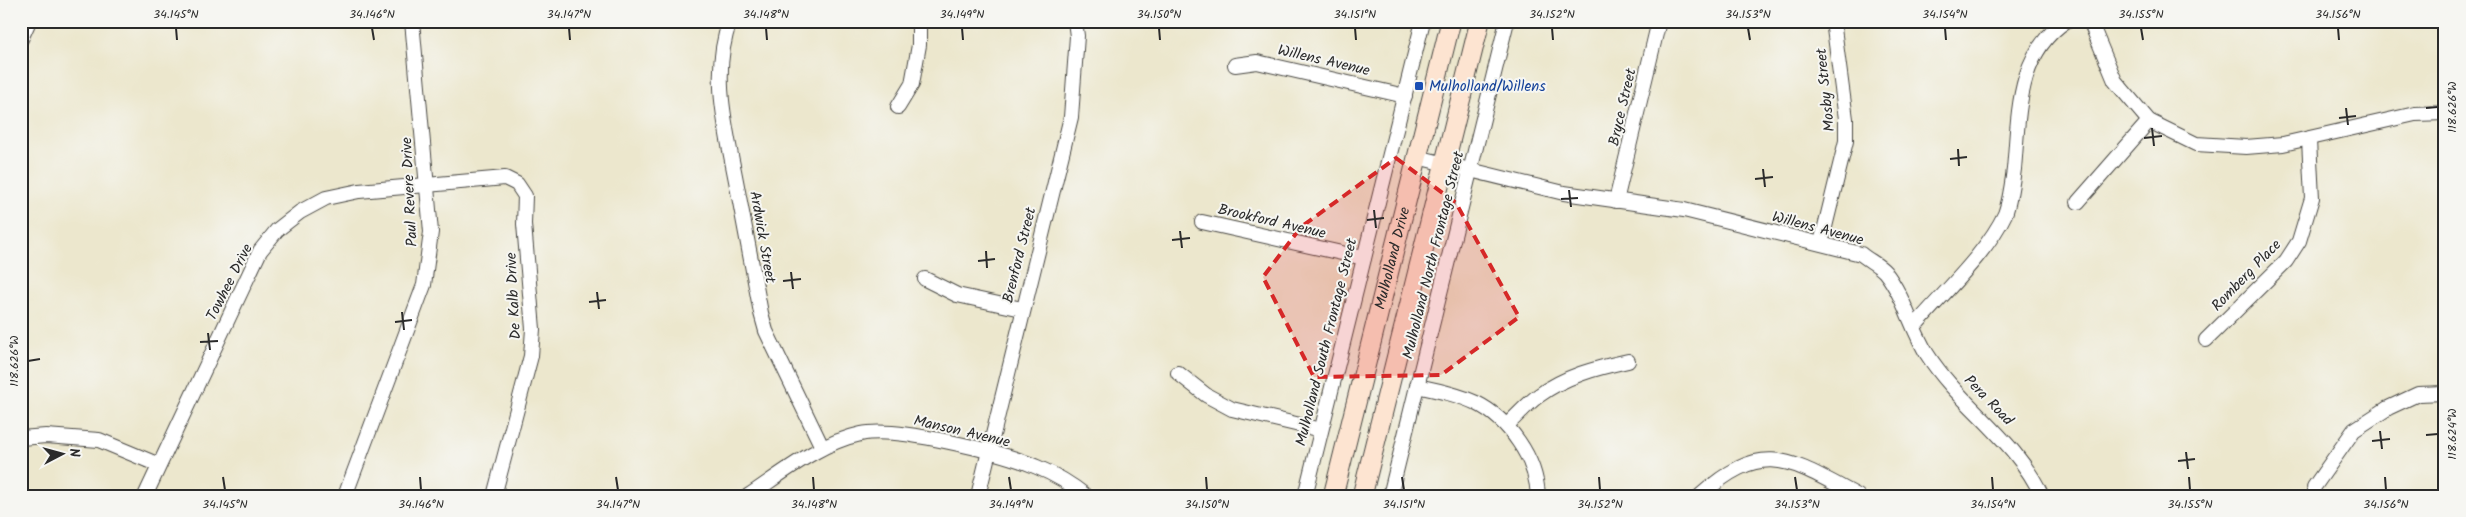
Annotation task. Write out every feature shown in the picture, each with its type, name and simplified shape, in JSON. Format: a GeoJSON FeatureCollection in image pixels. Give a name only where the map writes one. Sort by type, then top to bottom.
{"type":"FeatureCollection","features":[{"type":"Feature","properties":{"kind":"main road","name":"Mulholland Drive"},"geometry":{"type":"LineString","coordinates":[[1333,496],[1451,21]]}},
{"type":"Feature","properties":{"kind":"main road","name":"Mulholland Drive"},"geometry":{"type":"LineString","coordinates":[[1362,496],[1480,21]]}},
{"type":"Feature","properties":{"kind":"street"},"geometry":{"type":"LineString","coordinates":[[21,39],[29,21]]}},
{"type":"Feature","properties":{"kind":"street","name":"Paul Revere Drive"},"geometry":{"type":"LineString","coordinates":[[345,496],[424,285],[429,258],[431,232],[412,21]]}},
{"type":"Feature","properties":{"kind":"street","name":"Ardwick Street"},"geometry":{"type":"LineString","coordinates":[[730,21],[724,38],[720,69],[723,107],[761,313],[766,331],[822,447]]}},
{"type":"Feature","properties":{"kind":"street"},"geometry":{"type":"LineString","coordinates":[[898,107],[912,84],[919,45],[919,21]]}},
{"type":"Feature","properties":{"kind":"street","name":"Brenford Street"},"geometry":{"type":"LineString","coordinates":[[978,496],[1022,309],[1071,117],[1077,36],[1074,21]]}},
{"type":"Feature","properties":{"kind":"street","name":"Mulholland South Frontage Street"},"geometry":{"type":"LineString","coordinates":[[1305,496],[1423,21]]}},
{"type":"Feature","properties":{"kind":"street","name":"Mulholland North Frontage Street"},"geometry":{"type":"LineString","coordinates":[[1390,496],[1507,21]]}},
{"type":"Feature","properties":{"kind":"street","name":"Bryce Street"},"geometry":{"type":"LineString","coordinates":[[1616,201],[1659,21]]}},
{"type":"Feature","properties":{"kind":"street","name":"Mosby Street"},"geometry":{"type":"LineString","coordinates":[[1821,243],[1846,141],[1846,119],[1833,21]]}},
{"type":"Feature","properties":{"kind":"street"},"geometry":{"type":"LineString","coordinates":[[1914,327],[1989,242],[2005,213],[2012,184],[2022,83],[2035,52],[2058,26],[2066,21]]}},
{"type":"Feature","properties":{"kind":"street"},"geometry":{"type":"LineString","coordinates":[[2090,21],[2115,81],[2149,121],[2196,144],[2246,147],[2309,140],[2415,114],[2445,113]]}},
{"type":"Feature","properties":{"kind":"street","name":"Willens Avenue"},"geometry":{"type":"LineString","coordinates":[[1235,65],[1257,62],[1405,96]]}},
{"type":"Feature","properties":{"kind":"street"},"geometry":{"type":"LineString","coordinates":[[2078,202],[2149,121]]}},
{"type":"Feature","properties":{"kind":"street","name":"Romberg Place"},"geometry":{"type":"LineString","coordinates":[[2206,340],[2286,261],[2299,241],[2312,198],[2309,140]]}},
{"type":"Feature","properties":{"kind":"street","name":"Willens Avenue"},"geometry":{"type":"LineString","coordinates":[[1418,157],[1564,193],[1684,210],[1860,254],[1884,271],[1898,292],[1914,327]]}},
{"type":"Feature","properties":{"kind":"street","name":"De Kalb Drive"},"geometry":{"type":"LineString","coordinates":[[427,184],[505,178],[518,184],[525,196],[524,224],[532,329],[531,356],[494,496]]}},
{"type":"Feature","properties":{"kind":"street","name":"Towhee Drive"},"geometry":{"type":"LineString","coordinates":[[145,496],[260,251],[277,230],[300,212],[326,198],[359,191],[427,184]]}},
{"type":"Feature","properties":{"kind":"street","name":"Brookford Avenue"},"geometry":{"type":"LineString","coordinates":[[1202,222],[1364,258]]}},
{"type":"Feature","properties":{"kind":"street"},"geometry":{"type":"LineString","coordinates":[[925,279],[957,295],[1022,309]]}},
{"type":"Feature","properties":{"kind":"street","name":"Pera Road"},"geometry":{"type":"LineString","coordinates":[[1914,327],[1926,353],[1944,377],[2016,452],[2033,476],[2042,496]]}},
{"type":"Feature","properties":{"kind":"street"},"geometry":{"type":"LineString","coordinates":[[1507,425],[1537,396],[1556,384],[1591,369],[1628,361]]}},
{"type":"Feature","properties":{"kind":"street"},"geometry":{"type":"LineString","coordinates":[[1178,372],[1206,395],[1232,408],[1321,430]]}},
{"type":"Feature","properties":{"kind":"street"},"geometry":{"type":"LineString","coordinates":[[1417,386],[1470,400],[1491,410],[1507,425],[1528,457],[1538,484],[1538,496]]}},
{"type":"Feature","properties":{"kind":"street"},"geometry":{"type":"LineString","coordinates":[[2314,487],[2354,430],[2388,408],[2418,394],[2445,393]]}},
{"type":"Feature","properties":{"kind":"street","name":"Manson Avenue"},"geometry":{"type":"LineString","coordinates":[[748,496],[822,447],[862,433],[908,434],[989,452],[1035,466],[1060,478],[1086,496]]}},
{"type":"Feature","properties":{"kind":"street"},"geometry":{"type":"LineString","coordinates":[[21,438],[46,436],[100,440],[159,465]]}},
{"type":"Feature","properties":{"kind":"street"},"geometry":{"type":"LineString","coordinates":[[1700,496],[1719,478],[1738,467],[1757,461],[1780,461],[1802,466],[1858,496]]}},
{"type":"Feature","properties":{"kind":"highlighted area"},"geometry":{"type":"Polygon","coordinates":[[[1396,158],[1456,203],[1519,317],[1441,375],[1314,377],[1263,277],[1301,227],[1396,158]]]}},
{"type":"Feature","properties":{"kind":"place","name":"Mulholland/Willens"},"geometry":{"type":"Point","coordinates":[1419,86]}}]}
